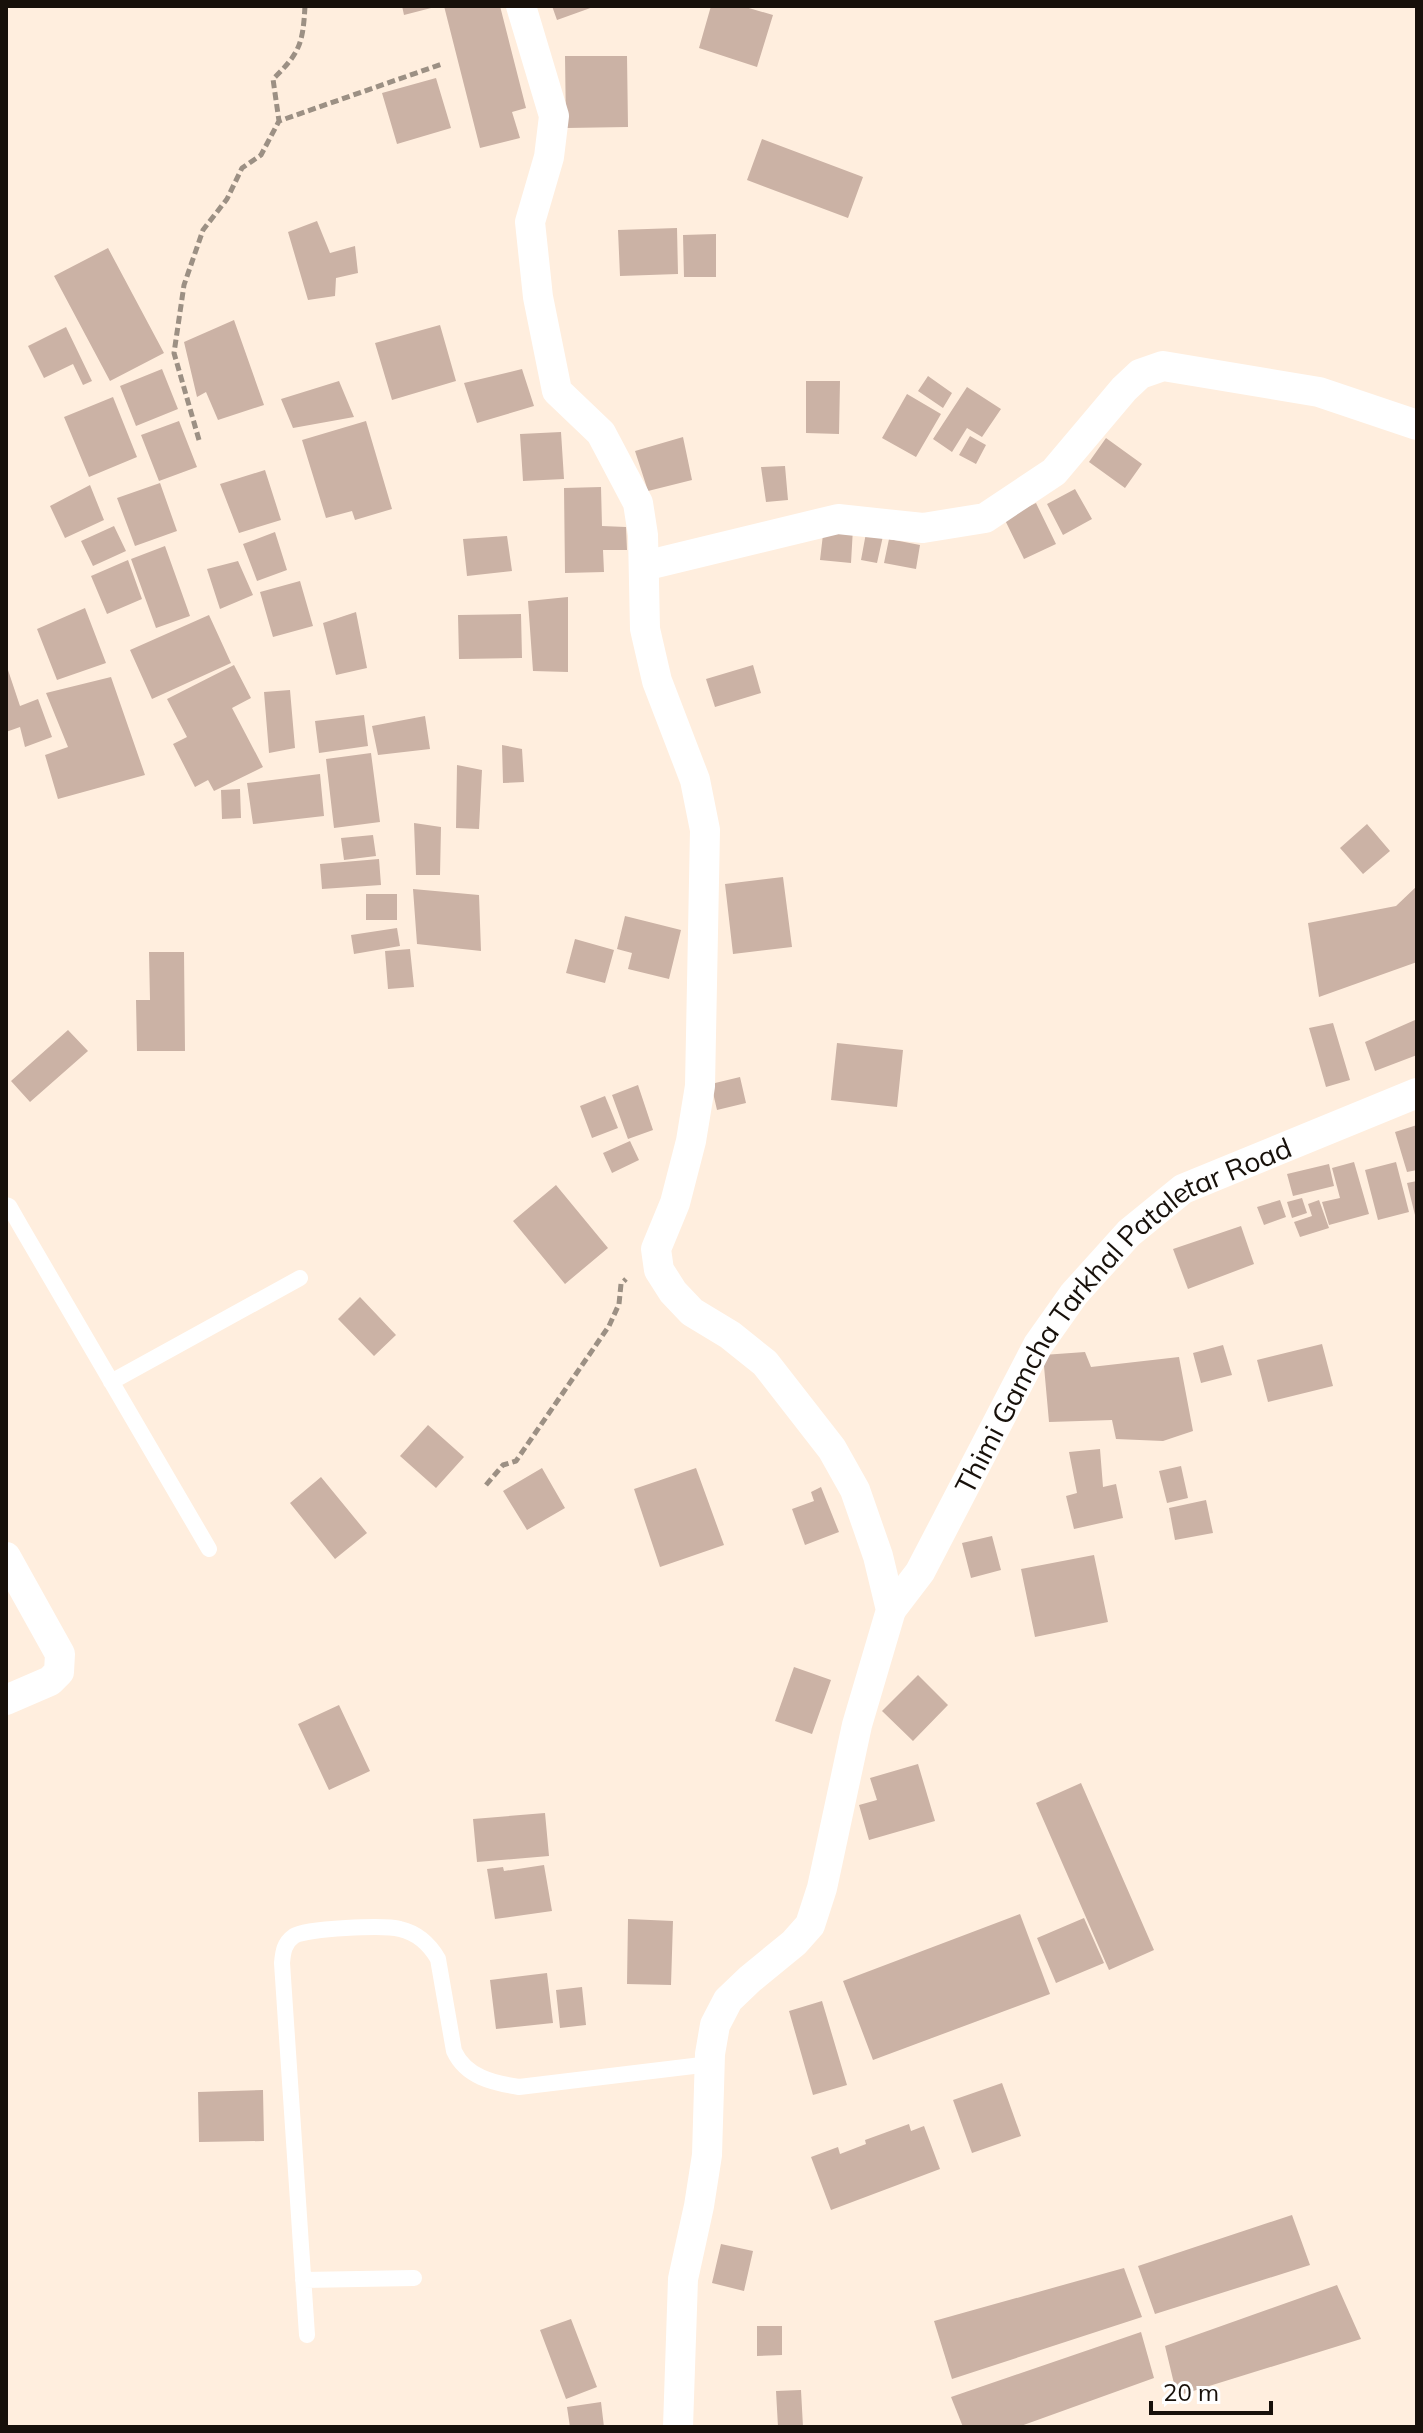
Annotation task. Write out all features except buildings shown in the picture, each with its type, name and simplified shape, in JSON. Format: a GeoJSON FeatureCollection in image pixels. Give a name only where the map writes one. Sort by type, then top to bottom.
{"type":"FeatureCollection","features":[{"type":"Feature","properties":{"kind":"street"},"geometry":{"type":"LineString","coordinates":[[521,6],[554,116],[549,157],[530,222],[538,297],[557,391],[601,433],[638,503],[643,535],[645,629],[657,681],[695,780],[705,830],[700,1086],[688,1154],[675,1203],[656,1249],[659,1270],[673,1292],[692,1312],[730,1335],[765,1363],[832,1449],[855,1490],[878,1556],[891,1610],[857,1725],[822,1888],[810,1925],[794,1943],[728,2000],[715,2025],[710,2064],[707,2155],[683,2279],[678,2427]]}},
{"type":"Feature","properties":{"kind":"street"},"geometry":{"type":"LineString","coordinates":[[644,566],[838,519],[923,528],[985,518],[1054,472],[1124,389],[1140,374],[1163,366],[1319,392],[1417,425]]}},
{"type":"Feature","properties":{"kind":"street","name":"Thimi Gamcha Tarkhal Pataletar Road"},"geometry":{"type":"LineString","coordinates":[[891,1610],[920,1572],[1038,1345],[1074,1294],[1129,1233],[1183,1189],[1417,1093]]}},
{"type":"Feature","properties":{"kind":"street"},"geometry":{"type":"LineString","coordinates":[[6,1557],[60,1654],[59,1672],[50,1681],[6,1700]]}},
{"type":"Feature","properties":{"kind":"lane"},"geometry":{"type":"LineString","coordinates":[[6,1205],[209,1549]]}},
{"type":"Feature","properties":{"kind":"lane"},"geometry":{"type":"LineString","coordinates":[[111,1382],[300,1278]]}},
{"type":"Feature","properties":{"kind":"lane"},"geometry":{"type":"LineString","coordinates":[[307,2335],[282,1963],[284,1947],[295,1935],[313,1929],[398,1928],[431,1946],[438,1959],[454,2051],[461,2065],[497,2083],[519,2087],[710,2064]]}},
{"type":"Feature","properties":{"kind":"lane"},"geometry":{"type":"LineString","coordinates":[[303,2280],[414,2278]]}},
{"type":"Feature","properties":{"kind":"path"},"geometry":{"type":"LineString","coordinates":[[199,440],[174,353],[184,285],[203,230],[227,199],[242,168],[261,155],[279,121],[273,79],[292,61],[303,37],[305,6]]}},
{"type":"Feature","properties":{"kind":"path"},"geometry":{"type":"LineString","coordinates":[[279,121],[442,64]]}},
{"type":"Feature","properties":{"kind":"path"},"geometry":{"type":"LineString","coordinates":[[486,1485],[503,1465],[516,1461],[609,1326],[619,1304],[621,1284],[656,1249]]}}]}
